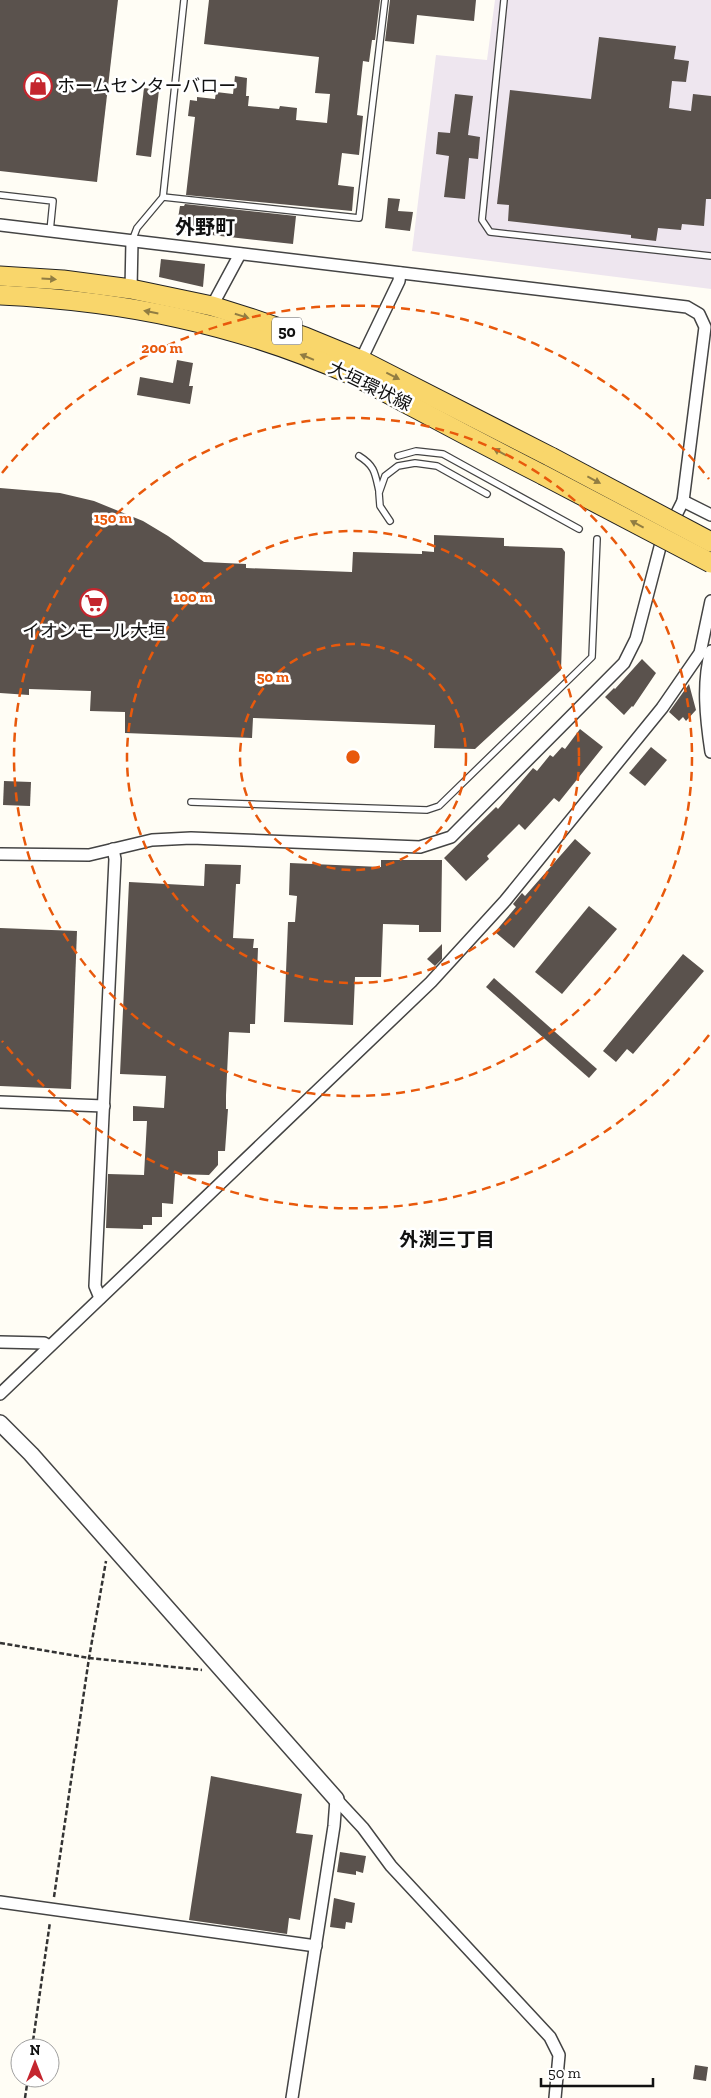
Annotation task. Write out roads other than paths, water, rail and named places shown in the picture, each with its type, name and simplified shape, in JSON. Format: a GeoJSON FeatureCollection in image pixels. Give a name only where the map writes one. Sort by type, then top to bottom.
{"type":"FeatureCollection","features":[{"type":"Feature","properties":{"kind":"main road","name":"大垣環状線"},"geometry":{"type":"LineString","coordinates":[[0,276],[63,280],[131,289],[212,306],[305,337],[360,360],[551,457],[711,542]]}},
{"type":"Feature","properties":{"kind":"main road","name":"大垣環状線"},"geometry":{"type":"LineString","coordinates":[[0,295],[61,298],[186,318],[243,334],[298,353],[353,376],[711,563]]}},
{"type":"Feature","properties":{"kind":"street"},"geometry":{"type":"LineString","coordinates":[[0,225],[687,308],[699,314],[705,327],[683,501],[660,547],[636,639],[624,663],[451,837],[420,847],[191,838],[152,840],[89,855],[0,854]]}},
{"type":"Feature","properties":{"kind":"street"},"geometry":{"type":"LineString","coordinates":[[131,289],[132,241]]}},
{"type":"Feature","properties":{"kind":"street"},"geometry":{"type":"LineString","coordinates":[[212,306],[240,254]]}},
{"type":"Feature","properties":{"kind":"street"},"geometry":{"type":"LineString","coordinates":[[360,360],[399,281],[400,273]]}},
{"type":"Feature","properties":{"kind":"street"},"geometry":{"type":"LineString","coordinates":[[683,501],[711,516]]}},
{"type":"Feature","properties":{"kind":"street"},"geometry":{"type":"LineString","coordinates":[[711,601],[706,690],[707,729],[711,752]]}},
{"type":"Feature","properties":{"kind":"street"},"geometry":{"type":"LineString","coordinates":[[0,1394],[431,982],[512,893],[707,653]]}},
{"type":"Feature","properties":{"kind":"street"},"geometry":{"type":"LineString","coordinates":[[100,1298],[96,1286],[115,859],[113,849]]}},
{"type":"Feature","properties":{"kind":"street"},"geometry":{"type":"LineString","coordinates":[[0,1102],[104,1106]]}},
{"type":"Feature","properties":{"kind":"street"},"geometry":{"type":"LineString","coordinates":[[0,1342],[44,1343],[49,1346]]}},
{"type":"Feature","properties":{"kind":"street"},"geometry":{"type":"LineString","coordinates":[[0,1423],[31,1454],[363,1828],[391,1866],[550,2037],[560,2055],[554,2098]]}},
{"type":"Feature","properties":{"kind":"street"},"geometry":{"type":"LineString","coordinates":[[292,2098],[334,1826],[336,1799]]}},
{"type":"Feature","properties":{"kind":"street"},"geometry":{"type":"LineString","coordinates":[[0,1902],[316,1946]]}},
{"type":"Feature","properties":{"kind":"lane"},"geometry":{"type":"LineString","coordinates":[[132,241],[136,228],[163,197],[184,0]]}},
{"type":"Feature","properties":{"kind":"lane"},"geometry":{"type":"LineString","coordinates":[[163,197],[359,218],[385,0]]}},
{"type":"Feature","properties":{"kind":"lane"},"geometry":{"type":"LineString","coordinates":[[504,0],[482,220],[490,232],[711,256]]}},
{"type":"Feature","properties":{"kind":"lane"},"geometry":{"type":"LineString","coordinates":[[0,195],[53,201],[50,231]]}},
{"type":"Feature","properties":{"kind":"lane"},"geometry":{"type":"LineString","coordinates":[[398,456],[416,451],[443,454],[579,529]]}},
{"type":"Feature","properties":{"kind":"lane"},"geometry":{"type":"LineString","coordinates":[[359,456],[369,462],[375,471],[380,506],[390,521]]}},
{"type":"Feature","properties":{"kind":"lane"},"geometry":{"type":"LineString","coordinates":[[379,492],[385,476],[398,466],[415,463],[437,466],[486,494]]}},
{"type":"Feature","properties":{"kind":"lane"},"geometry":{"type":"LineString","coordinates":[[191,802],[427,810],[440,806],[592,657],[597,539]]}},
{"type":"Feature","properties":{"kind":"place","name":"ホームセンターバロー"},"geometry":{"type":"Point","coordinates":[38,86]}},
{"type":"Feature","properties":{"kind":"place","name":"イオンモール大垣"},"geometry":{"type":"Point","coordinates":[94,603]}},
{"type":"Feature","properties":{"kind":"district","name":"外野町"},"geometry":{"type":"Point","coordinates":[205,227]}},
{"type":"Feature","properties":{"kind":"district","name":"外渕三丁目"},"geometry":{"type":"Point","coordinates":[447,1239]}}]}
